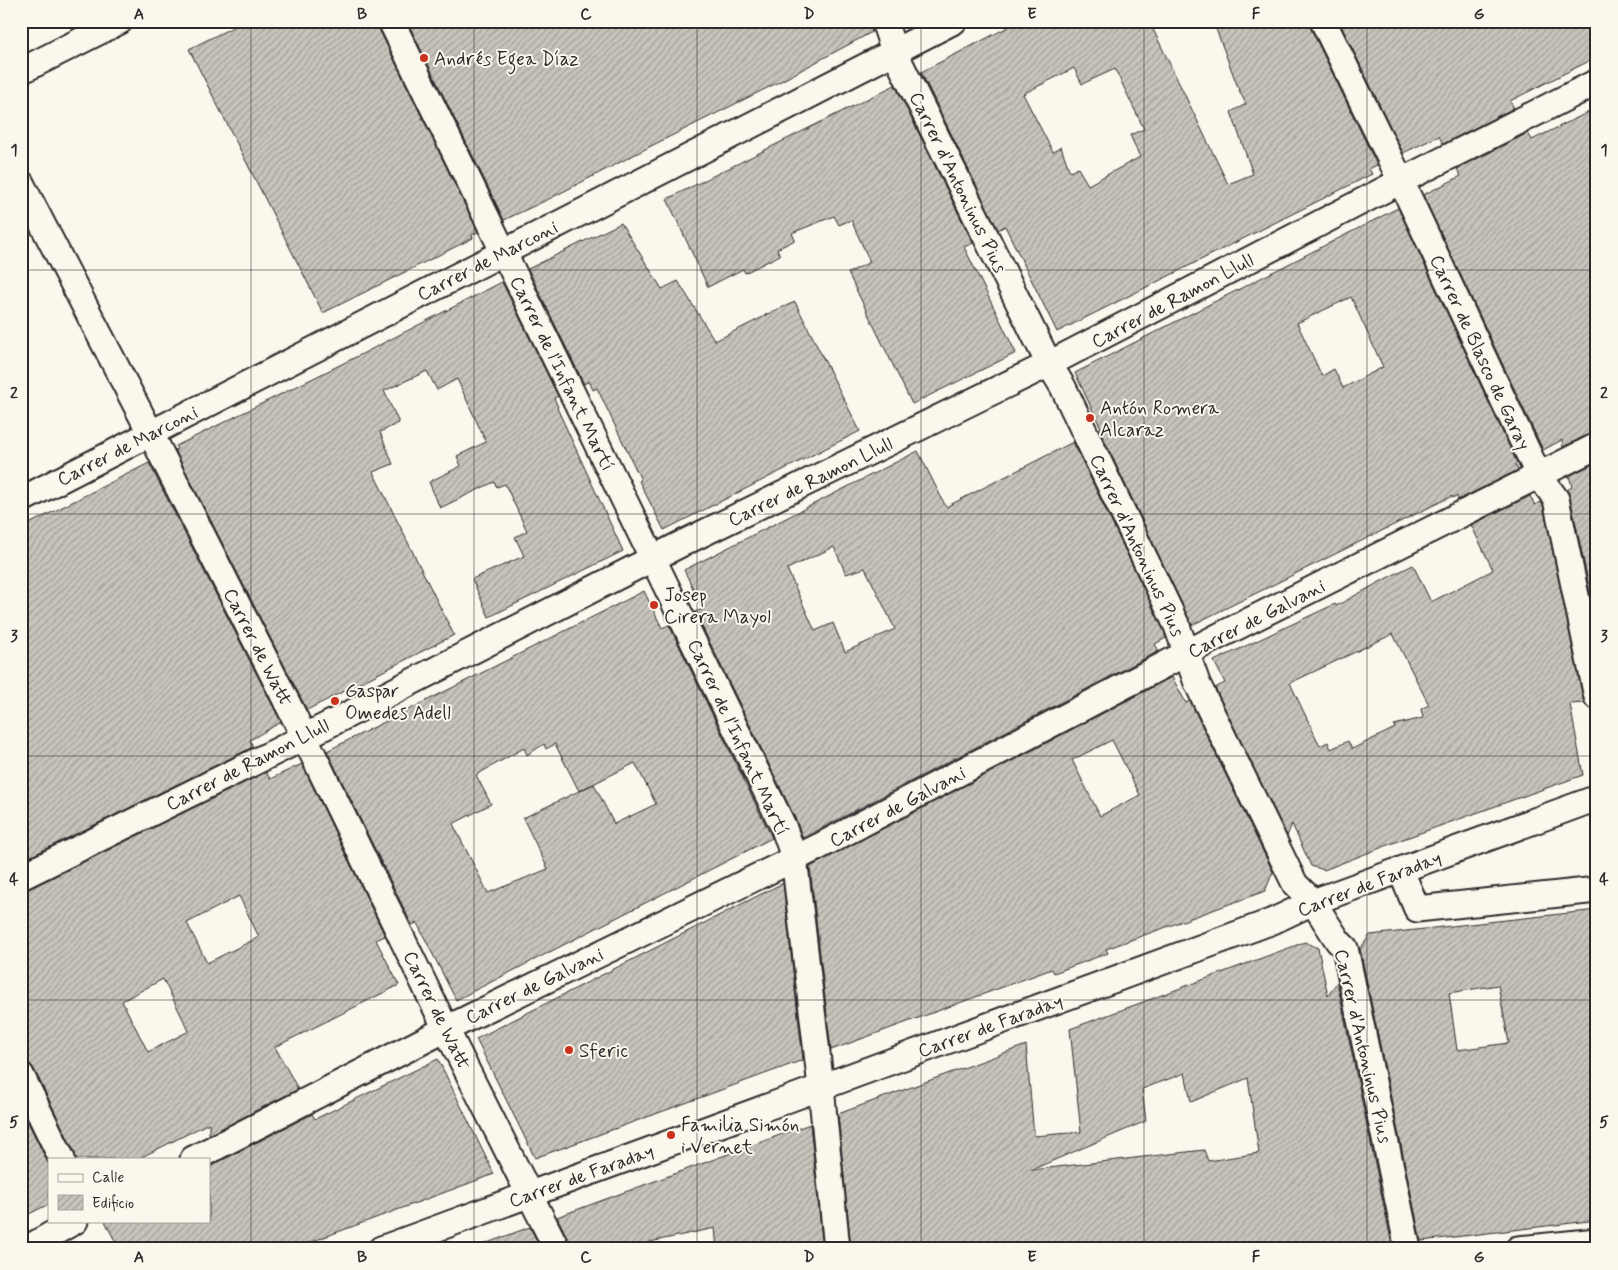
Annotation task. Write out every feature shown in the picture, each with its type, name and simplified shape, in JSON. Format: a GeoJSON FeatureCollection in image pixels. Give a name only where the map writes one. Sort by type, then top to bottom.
{"type":"FeatureCollection","features":[{"type":"Feature","properties":{"kind":"street"},"geometry":{"type":"LineString","coordinates":[[21,71],[120,21]]}},
{"type":"Feature","properties":{"kind":"street","name":"Carrer de l'Infant Martí"},"geometry":{"type":"LineString","coordinates":[[391,21],[783,826],[794,857],[821,1087],[837,1249]]}},
{"type":"Feature","properties":{"kind":"street","name":"Carrer d'Antoninus Pius"},"geometry":{"type":"LineString","coordinates":[[884,21],[894,51],[1063,387],[1177,626],[1197,683],[1295,884],[1313,902],[1338,941],[1345,948],[1408,1249]]}},
{"type":"Feature","properties":{"kind":"street","name":"Carrer de Marconi"},"geometry":{"type":"LineString","coordinates":[[21,500],[954,21]]}},
{"type":"Feature","properties":{"kind":"street","name":"Carrer de Blasco de Garay"},"geometry":{"type":"LineString","coordinates":[[1323,21],[1401,181],[1538,474],[1556,500],[1597,697]]}},
{"type":"Feature","properties":{"kind":"street","name":"Carrer de Ramon Llull"},"geometry":{"type":"LineString","coordinates":[[21,877],[653,559],[1050,364],[1401,181],[1597,82]]}},
{"type":"Feature","properties":{"kind":"street","name":"Carrer de Watt"},"geometry":{"type":"LineString","coordinates":[[21,182],[304,736],[446,1029],[557,1249]]}},
{"type":"Feature","properties":{"kind":"street","name":"Carrer de Galvani"},"geometry":{"type":"LineString","coordinates":[[195,1158],[446,1029],[794,857],[820,846],[1217,637],[1597,446]]}},
{"type":"Feature","properties":{"kind":"street","name":"Carrer de Faraday"},"geometry":{"type":"LineString","coordinates":[[381,1249],[1264,925],[1313,902],[1597,798]]}},
{"type":"Feature","properties":{"kind":"street"},"geometry":{"type":"LineString","coordinates":[[1400,871],[1418,909],[1597,890]]}},
{"type":"Feature","properties":{"kind":"street"},"geometry":{"type":"LineString","coordinates":[[21,1074],[62,1158]]}},
{"type":"Feature","properties":{"kind":"street"},"geometry":{"type":"LineString","coordinates":[[26,1249],[69,1233]]}},
{"type":"Feature","properties":{"kind":"street"},"geometry":{"type":"LineString","coordinates":[[1518,1249],[1597,1241]]}},
{"type":"Feature","properties":{"kind":"building"},"geometry":{"type":"Polygon","coordinates":[[[245,21],[377,21],[378,27],[478,232],[472,235],[473,238],[323,313],[189,49],[245,21]]]}},
{"type":"Feature","properties":{"kind":"building"},"geometry":{"type":"Polygon","coordinates":[[[407,21],[870,21],[872,32],[779,82],[504,220],[407,21]]]}},
{"type":"Feature","properties":{"kind":"building"},"geometry":{"type":"Polygon","coordinates":[[[1020,21],[1149,21],[1228,184],[1253,174],[1231,112],[1246,104],[1213,21],[1309,21],[1310,27],[1377,165],[1369,169],[1372,174],[1057,332],[1005,226],[998,230],[921,72],[1020,21]],[[1074,68],[1023,94],[1053,152],[1061,147],[1070,172],[1078,168],[1088,185],[1140,157],[1130,135],[1144,129],[1115,69],[1082,84],[1074,68]]]}},
{"type":"Feature","properties":{"kind":"building"},"geometry":{"type":"Polygon","coordinates":[[[1339,21],[1597,21],[1597,57],[1510,101],[1514,108],[1443,144],[1439,136],[1403,153],[1339,21]]]}},
{"type":"Feature","properties":{"kind":"building"},"geometry":{"type":"Polygon","coordinates":[[[895,85],[973,243],[964,247],[1016,353],[912,404],[848,273],[870,262],[851,220],[839,225],[834,216],[792,233],[795,240],[777,249],[780,255],[745,273],[743,269],[708,287],[667,199],[895,85]]]}},
{"type":"Feature","properties":{"kind":"building"},"geometry":{"type":"Polygon","coordinates":[[[1597,108],[1597,432],[1591,433],[1563,447],[1562,440],[1543,450],[1423,195],[1461,176],[1457,169],[1528,133],[1532,140],[1597,108]]]}},
{"type":"Feature","properties":{"kind":"building"},"geometry":{"type":"Polygon","coordinates":[[[1398,208],[1517,463],[1515,464],[1518,470],[1458,500],[1457,496],[1452,498],[1452,496],[1192,625],[1099,429],[1101,428],[1075,373],[1398,208]],[[1351,297],[1297,323],[1322,376],[1334,369],[1343,388],[1383,367],[1351,297]]]}},
{"type":"Feature","properties":{"kind":"building"},"geometry":{"type":"Polygon","coordinates":[[[621,223],[662,289],[678,281],[715,341],[795,302],[860,431],[664,530],[639,481],[641,480],[597,388],[593,390],[589,381],[584,384],[528,269],[621,223]]]}},
{"type":"Feature","properties":{"kind":"building"},"geometry":{"type":"Polygon","coordinates":[[[502,282],[558,396],[554,398],[557,408],[623,551],[489,617],[472,579],[524,556],[515,537],[527,531],[505,484],[497,487],[494,482],[440,508],[429,482],[461,466],[457,456],[486,442],[457,379],[437,390],[427,371],[384,391],[399,423],[380,432],[393,464],[373,472],[454,635],[307,710],[175,450],[177,449],[176,446],[502,282]]]}},
{"type":"Feature","properties":{"kind":"building"},"geometry":{"type":"Polygon","coordinates":[[[1073,442],[1166,638],[1155,644],[1159,651],[803,838],[695,612],[703,609],[684,570],[918,451],[946,507],[1073,442]],[[834,547],[787,569],[815,631],[833,623],[845,652],[895,629],[865,568],[846,574],[834,547]]]}},
{"type":"Feature","properties":{"kind":"building"},"geometry":{"type":"Polygon","coordinates":[[[1597,462],[1597,625],[1570,496],[1567,490],[1572,487],[1569,476],[1597,462]]]}},
{"type":"Feature","properties":{"kind":"building"},"geometry":{"type":"Polygon","coordinates":[[[149,463],[281,722],[250,740],[253,747],[21,861],[21,528],[149,463]]]}},
{"type":"Feature","properties":{"kind":"building"},"geometry":{"type":"Polygon","coordinates":[[[1530,496],[1535,505],[1541,502],[1543,505],[1584,703],[1570,704],[1583,775],[1406,838],[1324,870],[1311,866],[1292,824],[1287,836],[1215,688],[1225,683],[1214,661],[1335,604],[1336,606],[1413,565],[1431,602],[1493,570],[1471,525],[1530,496]],[[1393,634],[1290,683],[1320,746],[1328,742],[1331,749],[1348,741],[1352,749],[1395,728],[1394,725],[1423,718],[1421,709],[1429,705],[1393,634]]]}},
{"type":"Feature","properties":{"kind":"building"},"geometry":{"type":"Polygon","coordinates":[[[644,591],[662,628],[669,625],[772,838],[456,1000],[417,923],[412,925],[327,751],[644,591]],[[544,744],[527,755],[524,748],[476,775],[491,804],[453,824],[488,893],[548,869],[523,818],[579,791],[555,744],[546,749],[544,744]],[[635,763],[579,791],[594,784],[614,824],[656,804],[635,763]]]}},
{"type":"Feature","properties":{"kind":"building"},"geometry":{"type":"Polygon","coordinates":[[[1172,677],[1186,703],[1190,701],[1273,872],[1265,891],[1106,949],[1108,953],[1054,973],[1052,969],[831,1050],[810,867],[1172,677]],[[1112,740],[1072,760],[1100,816],[1140,795],[1112,740]]]}},
{"type":"Feature","properties":{"kind":"building"},"geometry":{"type":"Polygon","coordinates":[[[302,764],[385,936],[376,940],[399,985],[275,1047],[298,1089],[209,1135],[209,1123],[140,1158],[76,1158],[34,1069],[29,1063],[21,1061],[22,891],[266,772],[270,779],[302,764]],[[239,896],[187,923],[207,963],[259,937],[239,896]],[[163,979],[122,1001],[148,1052],[189,1031],[163,979]]]}},
{"type":"Feature","properties":{"kind":"building"},"geometry":{"type":"Polygon","coordinates":[[[783,883],[803,1060],[535,1158],[476,1039],[783,883]]]}},
{"type":"Feature","properties":{"kind":"building"},"geometry":{"type":"Polygon","coordinates":[[[1597,910],[1597,1220],[1421,1241],[1360,949],[1370,935],[1597,910]],[[1498,985],[1449,993],[1457,1050],[1509,1043],[1498,985]]]}},
{"type":"Feature","properties":{"kind":"building"},"geometry":{"type":"Polygon","coordinates":[[[1305,942],[1318,948],[1328,996],[1337,982],[1392,1245],[1358,1249],[851,1249],[838,1114],[1026,1045],[1034,1136],[1081,1132],[1070,1029],[1305,942]],[[1185,1073],[1142,1089],[1146,1121],[1031,1170],[1204,1150],[1208,1161],[1259,1153],[1248,1078],[1191,1102],[1185,1073]]]}},
{"type":"Feature","properties":{"kind":"building"},"geometry":{"type":"Polygon","coordinates":[[[438,1059],[494,1174],[292,1249],[119,1249],[106,1222],[210,1222],[210,1166],[312,1114],[315,1119],[438,1059]]]}},
{"type":"Feature","properties":{"kind":"building"},"geometry":{"type":"Polygon","coordinates":[[[21,1108],[48,1163],[48,1204],[21,1218],[21,1108]]]}},
{"type":"Feature","properties":{"kind":"building"},"geometry":{"type":"Polygon","coordinates":[[[810,1124],[823,1249],[717,1249],[715,1228],[650,1242],[651,1249],[571,1249],[557,1217],[810,1124]]]}},
{"type":"Feature","properties":{"kind":"building"},"geometry":{"type":"Polygon","coordinates":[[[530,1227],[541,1249],[480,1249],[479,1246],[530,1227]]]}},
{"type":"Feature","properties":{"kind":"place","name":"Andrés Egea Díaz"},"geometry":{"type":"Point","coordinates":[424,58]}},
{"type":"Feature","properties":{"kind":"place","name":"Antón Romera Alcaraz"},"geometry":{"type":"Point","coordinates":[1090,418]}},
{"type":"Feature","properties":{"kind":"place","name":"Josep Cirera Mayol"},"geometry":{"type":"Point","coordinates":[654,605]}},
{"type":"Feature","properties":{"kind":"place","name":"Gaspar Omedes Adell"},"geometry":{"type":"Point","coordinates":[335,701]}},
{"type":"Feature","properties":{"kind":"place","name":"Sferic"},"geometry":{"type":"Point","coordinates":[569,1050]}},
{"type":"Feature","properties":{"kind":"place","name":"Familia Simón i Vernet"},"geometry":{"type":"Point","coordinates":[671,1135]}}]}
